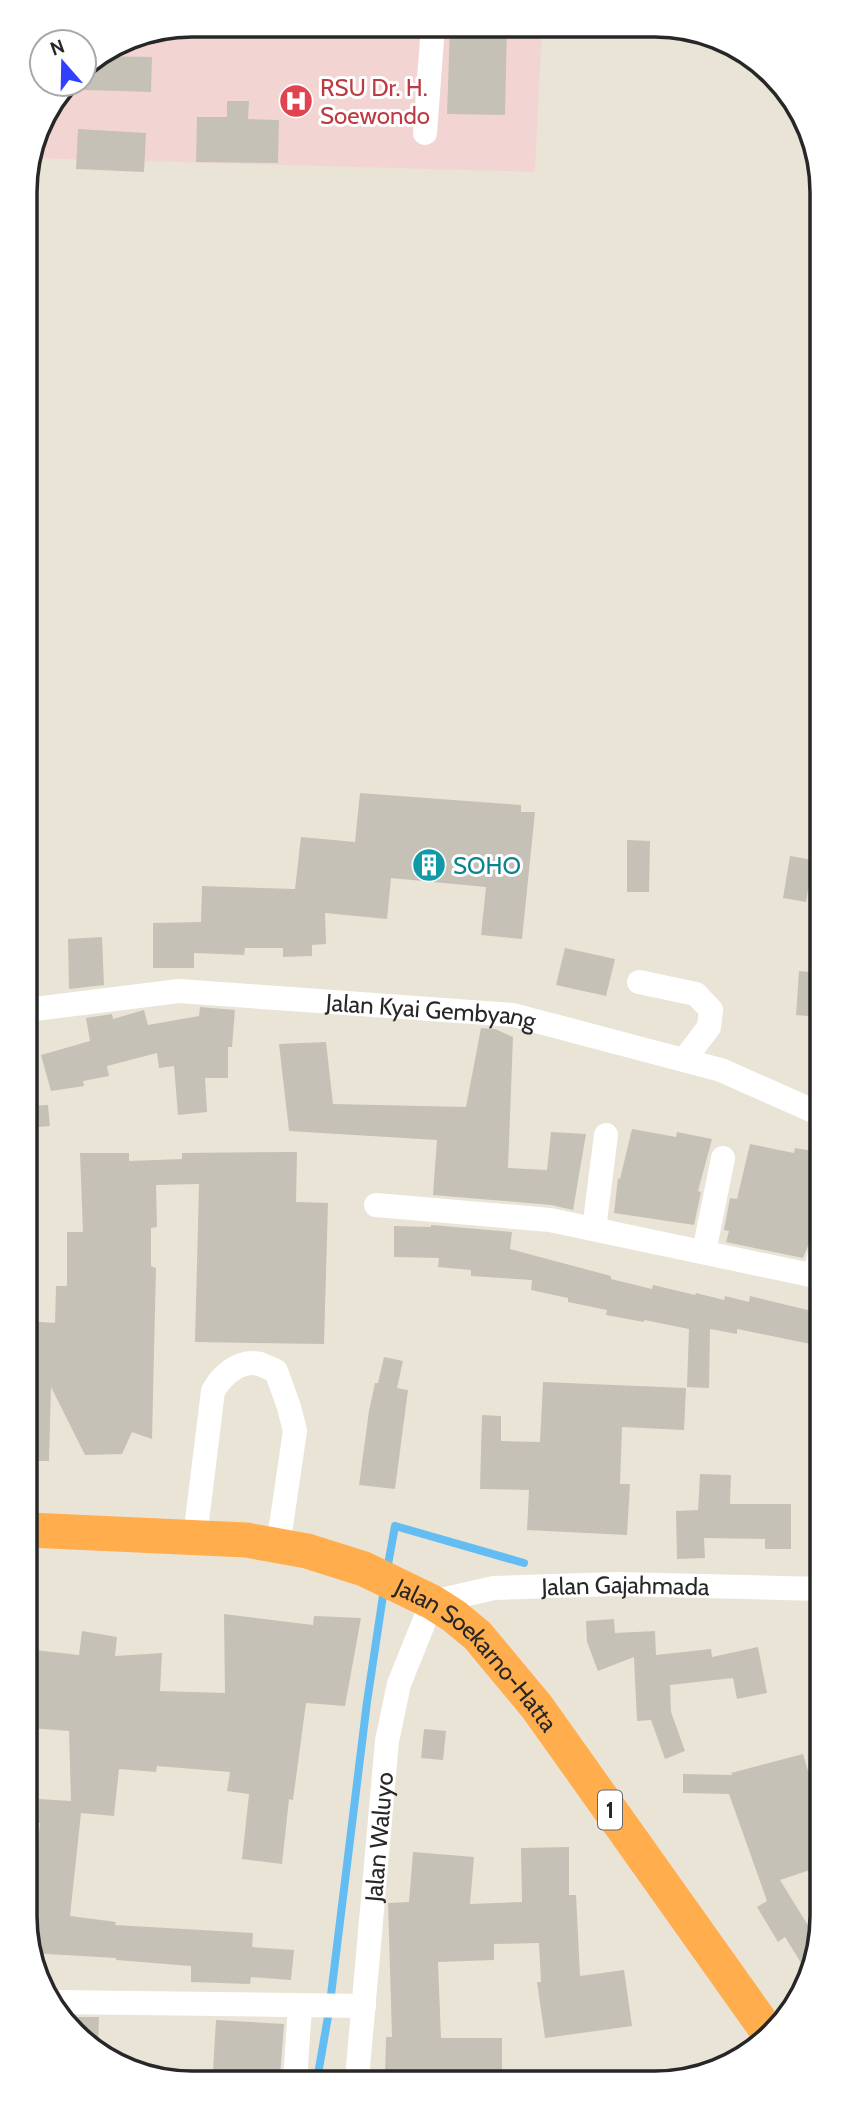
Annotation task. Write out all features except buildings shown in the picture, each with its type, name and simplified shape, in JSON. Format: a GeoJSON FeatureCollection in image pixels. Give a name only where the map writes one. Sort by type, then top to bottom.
{"type":"FeatureCollection","features":[{"type":"Feature","properties":{"kind":"highway","name":"Jalan Soekarno-Hatta"},"geometry":{"type":"LineString","coordinates":[[37,1530],[246,1540],[307,1551],[364,1569],[454,1616],[478,1636],[537,1707],[764,2027]]}},
{"type":"Feature","properties":{"kind":"street"},"geometry":{"type":"LineString","coordinates":[[425,133],[432,37]]}},
{"type":"Feature","properties":{"kind":"street"},"geometry":{"type":"LineString","coordinates":[[639,982],[696,994],[711,1010],[709,1027],[684,1060]]}},
{"type":"Feature","properties":{"kind":"street","name":"Jalan Kyai Gembyang"},"geometry":{"type":"LineString","coordinates":[[37,1009],[179,991],[513,1015],[721,1070],[810,1110]]}},
{"type":"Feature","properties":{"kind":"street"},"geometry":{"type":"LineString","coordinates":[[594,1229],[606,1135]]}},
{"type":"Feature","properties":{"kind":"street"},"geometry":{"type":"LineString","coordinates":[[704,1252],[723,1158]]}},
{"type":"Feature","properties":{"kind":"street"},"geometry":{"type":"LineString","coordinates":[[376,1205],[550,1220],[704,1252],[810,1268]]}},
{"type":"Feature","properties":{"kind":"street"},"geometry":{"type":"LineString","coordinates":[[195,1537],[213,1391],[217,1383],[234,1367],[257,1363],[276,1371],[295,1431],[278,1546]]}},
{"type":"Feature","properties":{"kind":"street","name":"Jalan Gajahmada"},"geometry":{"type":"LineString","coordinates":[[421,1597],[494,1588],[618,1584],[810,1590]]}},
{"type":"Feature","properties":{"kind":"street","name":"Jalan Waluyo"},"geometry":{"type":"LineString","coordinates":[[358,2071],[355,2006],[387,1741],[421,1597]]}},
{"type":"Feature","properties":{"kind":"street"},"geometry":{"type":"LineString","coordinates":[[63,2002],[355,2006]]}},
{"type":"Feature","properties":{"kind":"street"},"geometry":{"type":"LineString","coordinates":[[296,2071],[305,2007]]}},
{"type":"Feature","properties":{"kind":"shaded area","name":"RSU Dr. H. Soewondo"},"geometry":{"type":"Polygon","coordinates":[[[181,37],[542,37],[535,172],[41,158],[49,132],[69,98],[98,98],[98,69],[114,57],[142,45],[181,37]]]}},
{"type":"Feature","properties":{"kind":"waterway"},"geometry":{"type":"LineString","coordinates":[[387,1570],[395,1526],[524,1563]]}},
{"type":"Feature","properties":{"kind":"waterway"},"geometry":{"type":"LineString","coordinates":[[319,2071],[329,2011],[367,1702],[384,1589]]}},
{"type":"Feature","properties":{"kind":"place","name":"RSU Dr. H. Soewondo"},"geometry":{"type":"Point","coordinates":[296,101]}},
{"type":"Feature","properties":{"kind":"place","name":"SOHO"},"geometry":{"type":"Point","coordinates":[429,865]}}]}
